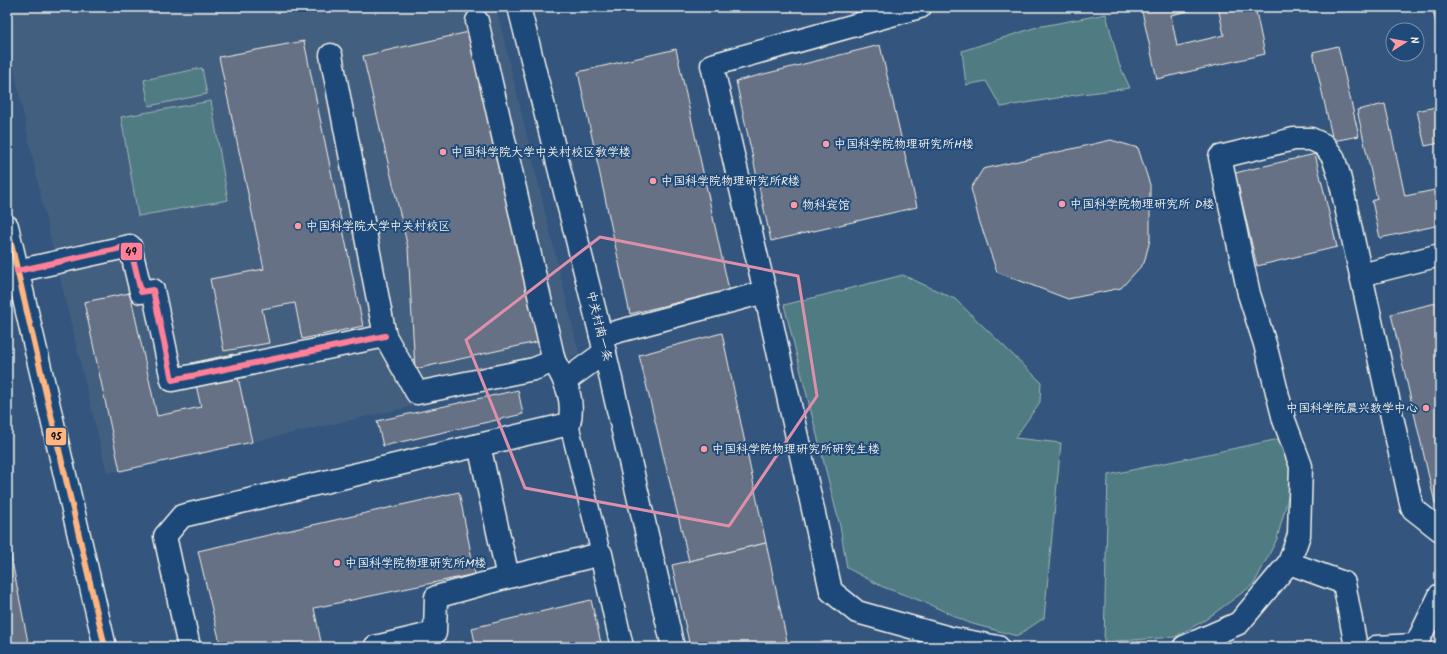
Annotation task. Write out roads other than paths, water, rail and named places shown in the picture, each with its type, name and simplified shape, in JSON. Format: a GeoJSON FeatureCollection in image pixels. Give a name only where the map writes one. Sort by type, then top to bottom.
{"type":"FeatureCollection","features":[{"type":"Feature","properties":{"kind":"street","name":"中关村南一条"},"geometry":{"type":"LineString","coordinates":[[519,7],[603,344],[673,647]]}},
{"type":"Feature","properties":{"kind":"street"},"geometry":{"type":"LineString","coordinates":[[920,7],[712,65],[765,292],[831,591],[858,612],[984,646]]}},
{"type":"Feature","properties":{"kind":"street"},"geometry":{"type":"LineString","coordinates":[[477,21],[554,361],[566,381],[572,406],[569,424],[622,647]]}},
{"type":"Feature","properties":{"kind":"street"},"geometry":{"type":"LineString","coordinates":[[330,54],[385,336],[417,393],[534,369],[554,361]]}},
{"type":"Feature","properties":{"kind":"street"},"geometry":{"type":"LineString","coordinates":[[1224,647],[1239,623],[1289,563],[1299,535],[1301,466],[1284,420],[1265,344],[1249,294],[1220,157],[1294,139],[1311,140],[1324,145],[1333,157],[1339,175],[1412,508],[1440,530]]}},
{"type":"Feature","properties":{"kind":"street"},"geometry":{"type":"LineString","coordinates":[[7,226],[105,647]]}},
{"type":"Feature","properties":{"kind":"street"},"geometry":{"type":"LineString","coordinates":[[17,271],[130,246],[141,292],[154,290],[172,380],[385,336]]}},
{"type":"Feature","properties":{"kind":"street"},"geometry":{"type":"LineString","coordinates":[[1361,275],[1440,255]]}},
{"type":"Feature","properties":{"kind":"street"},"geometry":{"type":"LineString","coordinates":[[566,381],[603,344],[765,292]]}},
{"type":"Feature","properties":{"kind":"street"},"geometry":{"type":"LineString","coordinates":[[189,647],[165,536],[182,516],[569,424]]}},
{"type":"Feature","properties":{"kind":"street"},"geometry":{"type":"LineString","coordinates":[[479,445],[508,577]]}},
{"type":"Feature","properties":{"kind":"street"},"geometry":{"type":"LineString","coordinates":[[375,647],[437,640],[436,597],[601,554]]}},
{"type":"Feature","properties":{"kind":"street"},"geometry":{"type":"LineString","coordinates":[[1289,563],[1344,583],[1356,647]]}},
{"type":"Feature","properties":{"kind":"street"},"geometry":{"type":"LineString","coordinates":[[1376,647],[1415,646],[1440,595]]}},
{"type":"Feature","properties":{"kind":"street"},"geometry":{"type":"LineString","coordinates":[[1184,647],[1239,623]]}},
{"type":"Feature","properties":{"kind":"place","name":"中国科学院物理研究所H楼"},"geometry":{"type":"Point","coordinates":[826,144]}},
{"type":"Feature","properties":{"kind":"place","name":"中国科学院大学中关村校区教学楼"},"geometry":{"type":"Point","coordinates":[443,152]}},
{"type":"Feature","properties":{"kind":"place","name":"中国科学院物理研究所R楼"},"geometry":{"type":"Point","coordinates":[653,181]}},
{"type":"Feature","properties":{"kind":"place","name":"中国科学院物理研究所 D楼"},"geometry":{"type":"Point","coordinates":[1062,204]}},
{"type":"Feature","properties":{"kind":"place","name":"物科宾馆"},"geometry":{"type":"Point","coordinates":[794,205]}},
{"type":"Feature","properties":{"kind":"place","name":"中国科学院大学中关村校区"},"geometry":{"type":"Point","coordinates":[298,226]}},
{"type":"Feature","properties":{"kind":"place","name":"中国科学院晨兴数学中心"},"geometry":{"type":"Point","coordinates":[1426,408]}},
{"type":"Feature","properties":{"kind":"place","name":"中国科学院物理研究所研究生楼"},"geometry":{"type":"Point","coordinates":[704,449]}},
{"type":"Feature","properties":{"kind":"place","name":"中国科学院物理研究所M楼"},"geometry":{"type":"Point","coordinates":[337,563]}}]}
